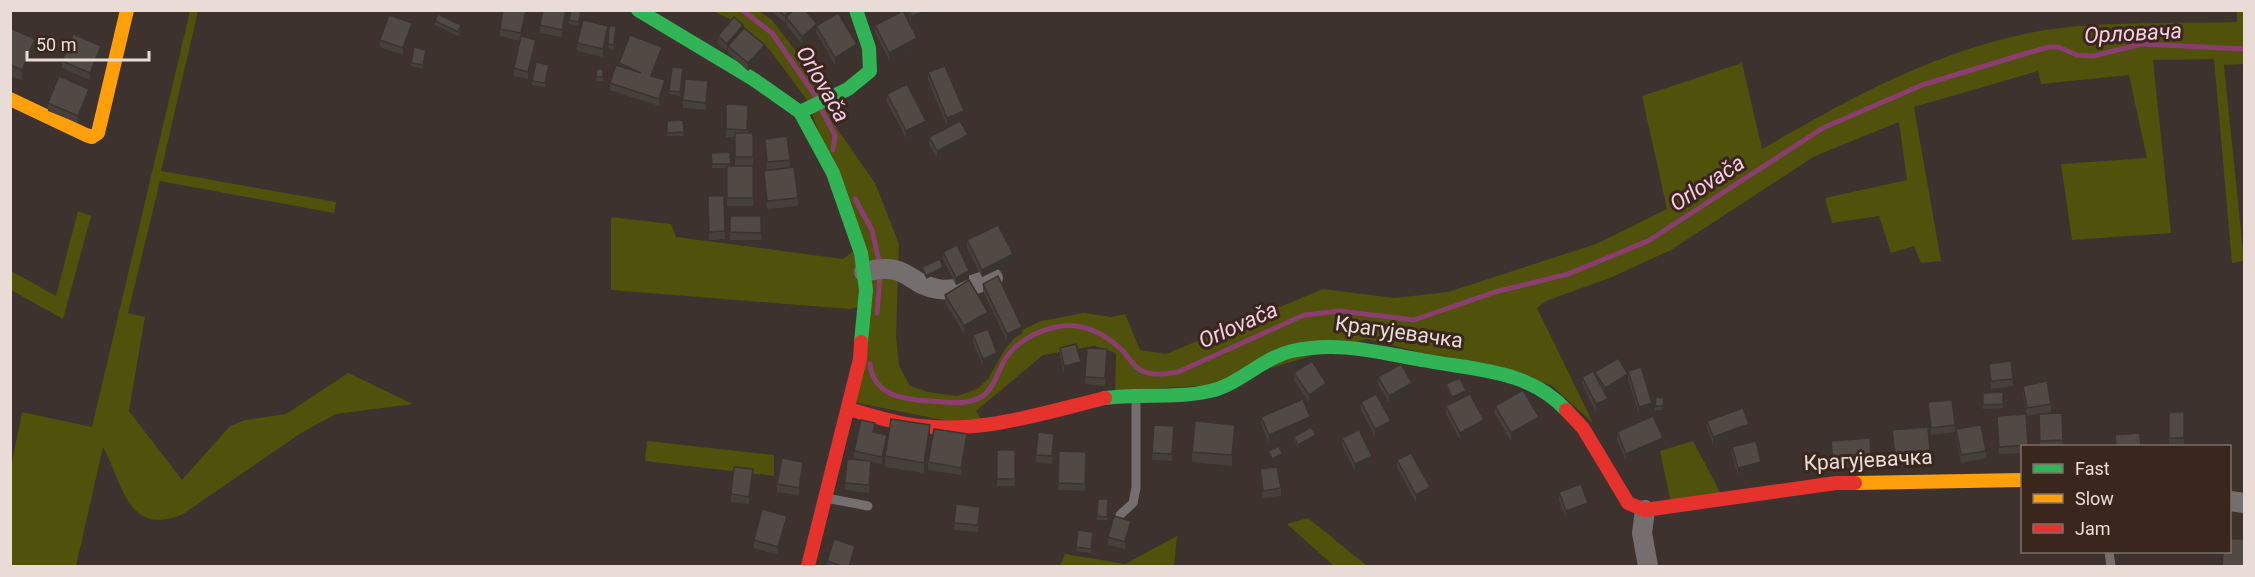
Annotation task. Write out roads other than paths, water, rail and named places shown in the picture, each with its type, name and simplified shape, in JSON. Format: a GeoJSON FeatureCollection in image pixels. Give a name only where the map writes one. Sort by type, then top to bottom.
{"type":"FeatureCollection","features":[{"type":"Feature","properties":{"kind":"street"},"geometry":{"type":"LineString","coordinates":[[10,99],[86,135],[92,137],[98,133],[127,10]]}},
{"type":"Feature","properties":{"kind":"street"},"geometry":{"type":"LineString","coordinates":[[638,10],[753,79],[800,112],[833,173],[858,244],[878,270],[939,289],[963,288],[993,278]]}},
{"type":"Feature","properties":{"kind":"street"},"geometry":{"type":"LineString","coordinates":[[800,112],[837,95],[864,79],[870,71],[869,48],[856,10]]}},
{"type":"Feature","properties":{"kind":"street"},"geometry":{"type":"LineString","coordinates":[[808,567],[860,359],[865,321],[878,270]]}},
{"type":"Feature","properties":{"kind":"street","name":"Крагујевачка"},"geometry":{"type":"LineString","coordinates":[[848,409],[918,426],[970,428],[999,424],[1107,397],[1173,397],[1212,391],[1288,352],[1325,345],[1349,346],[1425,361],[1494,370],[1538,387],[1555,398],[1583,428],[1628,503],[1645,510],[1836,483],[2021,480]]}},
{"type":"Feature","properties":{"kind":"street"},"geometry":{"type":"LineString","coordinates":[[1645,510],[1642,534],[1648,567]]}},
{"type":"Feature","properties":{"kind":"lane"},"geometry":{"type":"LineString","coordinates":[[1120,515],[1133,503],[1136,488],[1136,396]]}},
{"type":"Feature","properties":{"kind":"lane"},"geometry":{"type":"LineString","coordinates":[[824,497],[868,506]]}},
{"type":"Feature","properties":{"kind":"waterway","name":"Orlovača"},"geometry":{"type":"LineString","coordinates":[[742,10],[772,33],[816,97]]}},
{"type":"Feature","properties":{"kind":"waterway","name":"Orlovača"},"geometry":{"type":"LineString","coordinates":[[870,364],[873,376],[887,392],[908,399],[954,403],[983,396],[992,386],[1006,358],[1018,345],[1040,332],[1056,327],[1084,327],[1101,334],[1123,351],[1139,369],[1146,373],[1160,374],[1178,372],[1304,315],[1340,311],[1414,320],[1495,292],[1568,274],[1648,241],[1823,128],[1922,85],[2049,47],[2058,47],[2077,55],[2093,56],[2142,44],[2244,49]]}},
{"type":"Feature","properties":{"kind":"waterway","name":"Orlovača"},"geometry":{"type":"LineString","coordinates":[[822,111],[835,135],[833,150]]}},
{"type":"Feature","properties":{"kind":"waterway","name":"Orlovača"},"geometry":{"type":"LineString","coordinates":[[855,199],[872,230],[880,265]]}},
{"type":"Feature","properties":{"kind":"waterway","name":"Orlovača"},"geometry":{"type":"LineString","coordinates":[[877,313],[880,275]]}},
{"type":"Feature","properties":{"kind":"water label","name":"Орловача"},"geometry":{"type":"Point","coordinates":[2133,33]}}]}
